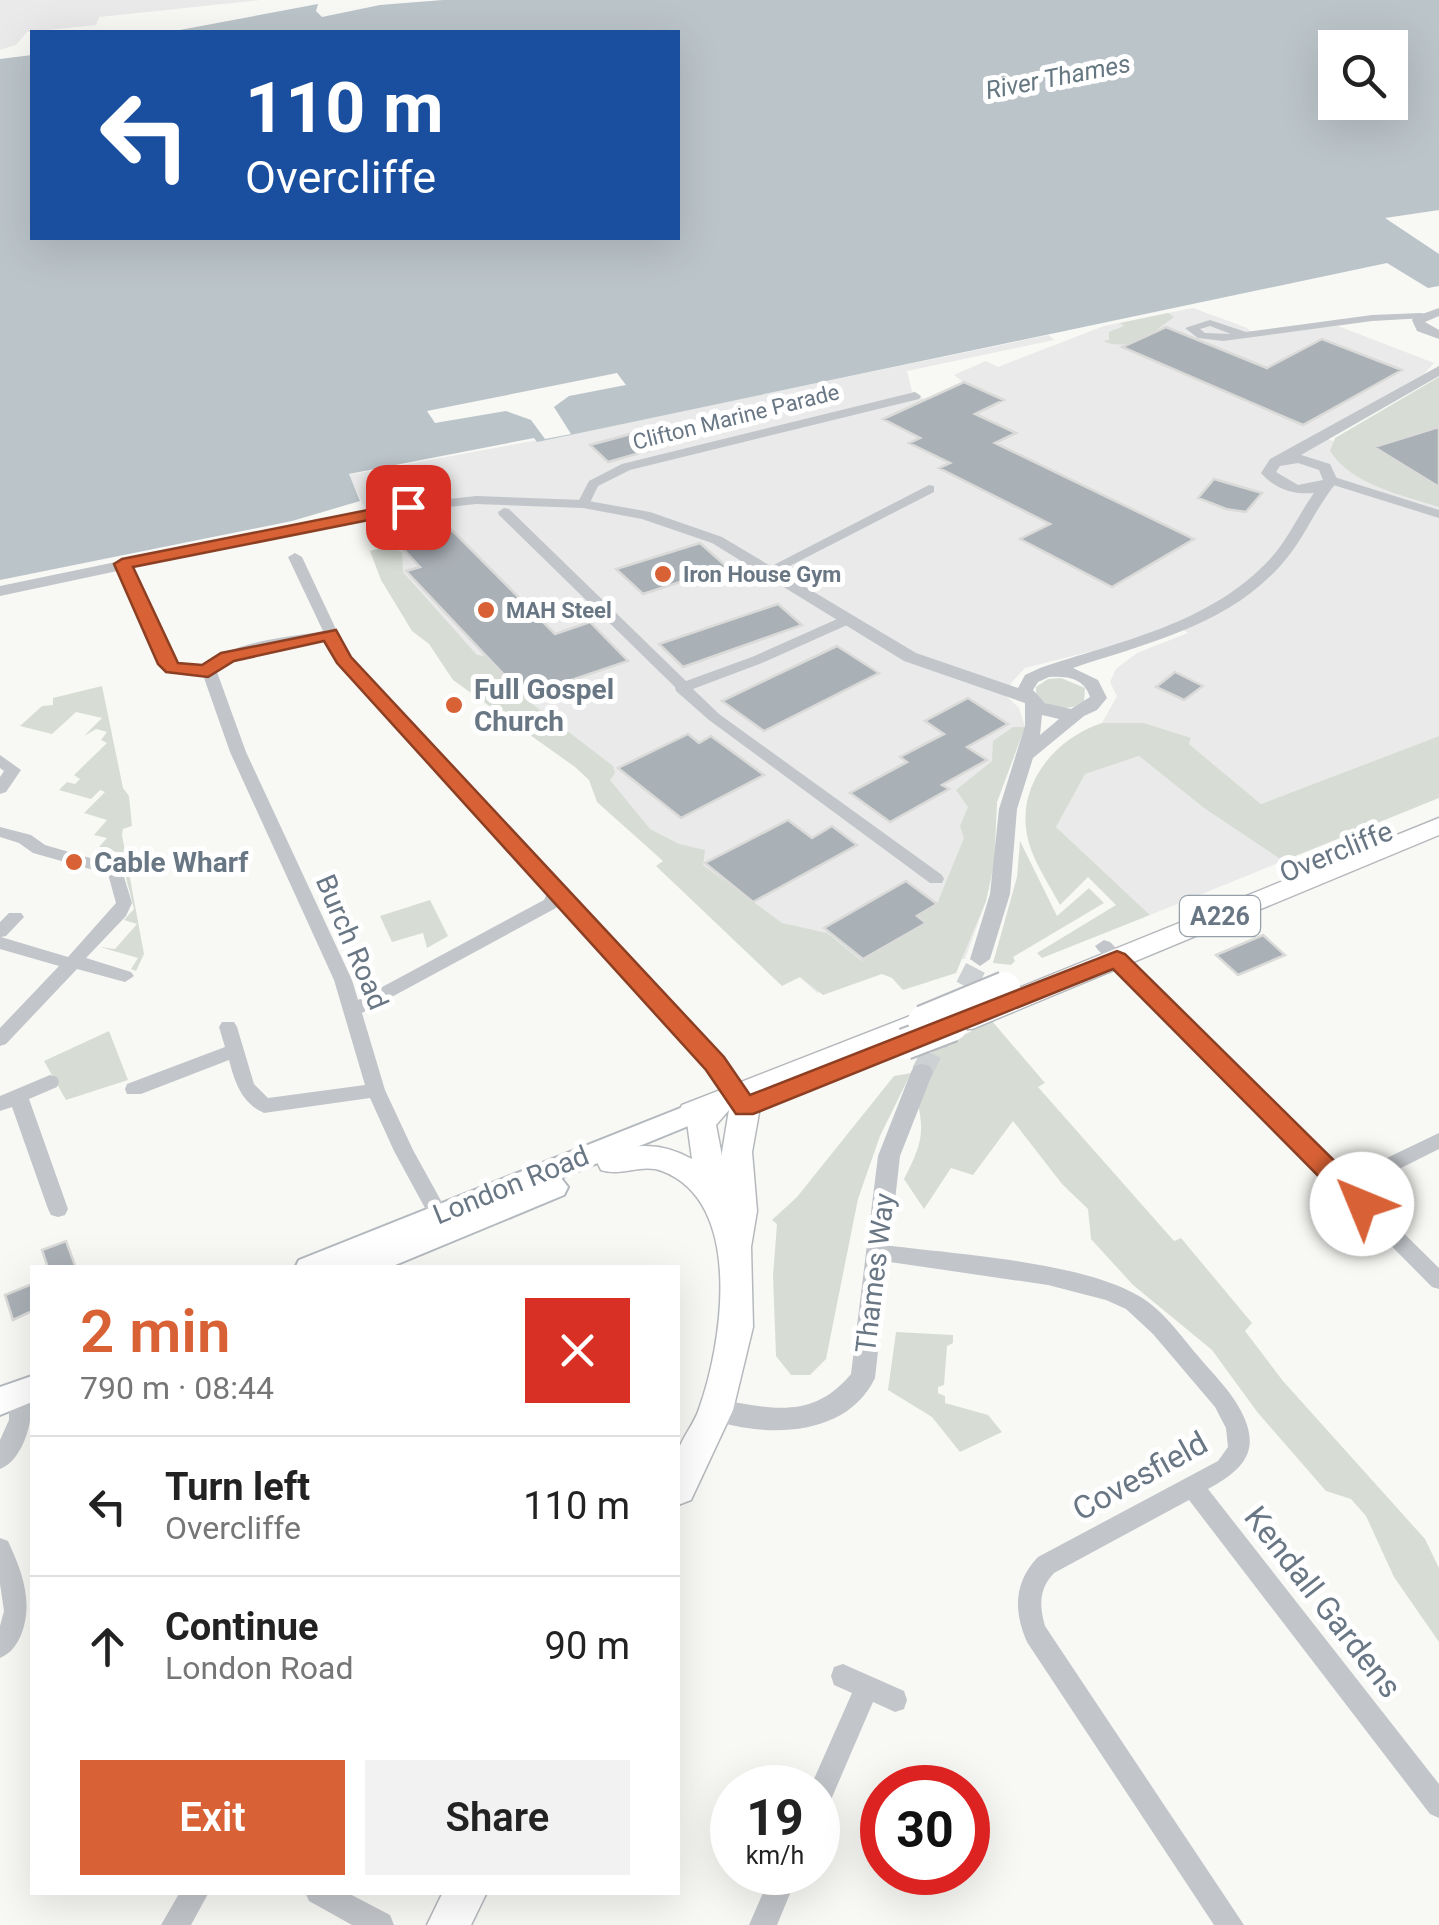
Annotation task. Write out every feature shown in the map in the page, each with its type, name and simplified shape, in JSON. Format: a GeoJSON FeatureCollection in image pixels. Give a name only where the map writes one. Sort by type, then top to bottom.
{"type":"FeatureCollection","features":[{"type":"Feature","properties":{"kind":"main road","name":"Overcliffe"},"geometry":{"type":"LineString","coordinates":[[1110,953],[1178,916],[1439,810]]}},
{"type":"Feature","properties":{"kind":"main road","name":"Overcliffe"},"geometry":{"type":"LineString","coordinates":[[849,1058],[1439,826]]}},
{"type":"Feature","properties":{"kind":"main road","name":"Overcliffe"},"geometry":{"type":"LineString","coordinates":[[1178,916],[1195,919],[1295,878],[1312,878]]}},
{"type":"Feature","properties":{"kind":"main road","name":"London Road"},"geometry":{"type":"LineString","coordinates":[[362,1265],[443,1222],[720,1106],[849,1058]]}},
{"type":"Feature","properties":{"kind":"main road","name":"London Road"},"geometry":{"type":"LineString","coordinates":[[318,1265],[612,1162],[720,1106]]}},
{"type":"Feature","properties":{"kind":"main road"},"geometry":{"type":"LineString","coordinates":[[714,1196],[720,1106]]}},
{"type":"Feature","properties":{"kind":"main road"},"geometry":{"type":"LineString","coordinates":[[680,1485],[716,1410],[736,1326],[735,1247],[741,1211],[738,1133],[720,1106]]}},
{"type":"Feature","properties":{"kind":"main road"},"geometry":{"type":"LineString","coordinates":[[612,1162],[642,1155],[664,1156],[680,1165],[714,1196],[735,1247]]}},
{"type":"Feature","properties":{"kind":"main road"},"geometry":{"type":"LineString","coordinates":[[448,1925],[464,1895]]}},
{"type":"Feature","properties":{"kind":"street"},"geometry":{"type":"LineString","coordinates":[[1241,334],[1433,313]]}},
{"type":"Feature","properties":{"kind":"street"},"geometry":{"type":"LineString","coordinates":[[1433,313],[1418,324],[1435,335]]}},
{"type":"Feature","properties":{"kind":"street"},"geometry":{"type":"LineString","coordinates":[[1351,321],[1435,335]]}},
{"type":"Feature","properties":{"kind":"street"},"geometry":{"type":"LineString","coordinates":[[1299,526],[1296,509],[1268,469],[1439,370]]}},
{"type":"Feature","properties":{"kind":"street","name":"Clifton Marine Parade"},"geometry":{"type":"LineString","coordinates":[[582,504],[593,484],[626,467],[915,396]]}},
{"type":"Feature","properties":{"kind":"street"},"geometry":{"type":"LineString","coordinates":[[980,959],[1000,894],[1011,794],[1027,754],[1035,717],[1027,684],[1042,674],[1134,647],[1202,618],[1255,583],[1278,559],[1328,477],[1320,447],[1346,425]]}},
{"type":"Feature","properties":{"kind":"street"},"geometry":{"type":"LineString","coordinates":[[1282,460],[1308,460],[1328,477],[1439,514]]}},
{"type":"Feature","properties":{"kind":"street"},"geometry":{"type":"LineString","coordinates":[[1276,482],[1302,490],[1328,477]]}},
{"type":"Feature","properties":{"kind":"street"},"geometry":{"type":"LineString","coordinates":[[770,570],[929,489]]}},
{"type":"Feature","properties":{"kind":"street"},"geometry":{"type":"LineString","coordinates":[[0,591],[126,571],[386,510],[476,500],[582,504],[680,526],[717,540],[910,656],[1053,712],[1078,713]]}},
{"type":"Feature","properties":{"kind":"street"},"geometry":{"type":"LineString","coordinates":[[504,512],[681,688],[936,879]]}},
{"type":"Feature","properties":{"kind":"street"},"geometry":{"type":"LineString","coordinates":[[295,556],[343,660],[706,1053],[720,1106]]}},
{"type":"Feature","properties":{"kind":"street"},"geometry":{"type":"LineString","coordinates":[[126,571],[167,664],[182,671],[208,671],[228,657],[329,634]]}},
{"type":"Feature","properties":{"kind":"street"},"geometry":{"type":"LineString","coordinates":[[681,688],[849,620]]}},
{"type":"Feature","properties":{"kind":"street"},"geometry":{"type":"LineString","coordinates":[[1027,754],[1078,713],[1095,705],[1099,698],[1096,686],[1105,668],[1134,647]]}},
{"type":"Feature","properties":{"kind":"street","name":"Burch Road"},"geometry":{"type":"LineString","coordinates":[[208,671],[238,752],[353,1010],[376,1090],[443,1222]]}},
{"type":"Feature","properties":{"kind":"street"},"geometry":{"type":"LineString","coordinates":[[946,671],[1074,673],[1096,686]]}},
{"type":"Feature","properties":{"kind":"street"},"geometry":{"type":"LineString","coordinates":[[0,760],[13,770],[0,789]]}},
{"type":"Feature","properties":{"kind":"street"},"geometry":{"type":"LineString","coordinates":[[0,832],[25,839],[39,850],[116,873],[123,908],[0,1039]]}},
{"type":"Feature","properties":{"kind":"street"},"geometry":{"type":"LineString","coordinates":[[353,1010],[550,904],[557,892]]}},
{"type":"Feature","properties":{"kind":"street"},"geometry":{"type":"LineString","coordinates":[[0,932],[15,917]]}},
{"type":"Feature","properties":{"kind":"street"},"geometry":{"type":"LineString","coordinates":[[0,942],[125,976]]}},
{"type":"Feature","properties":{"kind":"street"},"geometry":{"type":"LineString","coordinates":[[1110,953],[1439,1281]]}},
{"type":"Feature","properties":{"kind":"street"},"geometry":{"type":"LineString","coordinates":[[228,1027],[232,1052],[246,1087],[264,1106],[376,1090]]}},
{"type":"Feature","properties":{"kind":"street"},"geometry":{"type":"LineString","coordinates":[[134,1089],[232,1052]]}},
{"type":"Feature","properties":{"kind":"street","name":"Thames Way"},"geometry":{"type":"LineString","coordinates":[[716,1410],[766,1417],[817,1416],[846,1402],[863,1378],[889,1156],[922,1072]]}},
{"type":"Feature","properties":{"kind":"street"},"geometry":{"type":"LineString","coordinates":[[50,1082],[9,1100],[58,1208]]}},
{"type":"Feature","properties":{"kind":"street"},"geometry":{"type":"LineString","coordinates":[[1344,1187],[1439,1140]]}},
{"type":"Feature","properties":{"kind":"street","name":"Covesfield"},"geometry":{"type":"LineString","coordinates":[[876,1252],[1106,1290],[1138,1307],[1216,1393],[1239,1430],[1234,1460],[1042,1568],[1030,1588],[1030,1620],[1078,1699],[1230,1925]]}},
{"type":"Feature","properties":{"kind":"street"},"geometry":{"type":"LineString","coordinates":[[0,1459],[17,1431],[22,1408],[17,1395]]}},
{"type":"Feature","properties":{"kind":"street","name":"Kendall Gardens"},"geometry":{"type":"LineString","coordinates":[[1193,1486],[1439,1806]]}},
{"type":"Feature","properties":{"kind":"street"},"geometry":{"type":"LineString","coordinates":[[0,1548],[18,1612],[15,1627],[0,1646]]}},
{"type":"Feature","properties":{"kind":"street"},"geometry":{"type":"LineString","coordinates":[[843,1676],[896,1700]]}},
{"type":"Feature","properties":{"kind":"street"},"geometry":{"type":"LineString","coordinates":[[833,1765],[867,1687]]}},
{"type":"Feature","properties":{"kind":"street"},"geometry":{"type":"LineString","coordinates":[[175,1925],[194,1895]]}},
{"type":"Feature","properties":{"kind":"street"},"geometry":{"type":"LineString","coordinates":[[324,1895],[378,1924]]}},
{"type":"Feature","properties":{"kind":"street"},"geometry":{"type":"LineString","coordinates":[[763,1925],[776,1895]]}},
{"type":"Feature","properties":{"kind":"shaded area"},"geometry":{"type":"Polygon","coordinates":[[[0,0],[261,0],[99,17],[96,25],[30,30],[16,45],[0,50],[0,0]]]}},
{"type":"Feature","properties":{"kind":"shaded area"},"geometry":{"type":"Polygon","coordinates":[[[1193,308],[1247,328],[1255,335],[1338,326],[1434,363],[1424,374],[1317,434],[1342,445],[1439,390],[1439,736],[1261,804],[1189,744],[1191,739],[1144,723],[1102,723],[1117,696],[1110,682],[1116,669],[1137,653],[1188,633],[1175,624],[1108,647],[1025,668],[1006,696],[1019,708],[1025,727],[997,802],[994,864],[986,901],[965,959],[917,956],[817,993],[655,845],[399,574],[348,475],[571,434],[1049,335],[1054,340],[907,371],[912,391],[925,400],[963,382],[954,375],[986,361],[998,367],[1104,326],[1193,308]]]}},
{"type":"Feature","properties":{"kind":"shaded area"},"geometry":{"type":"Polygon","coordinates":[[[1168,313],[1174,317],[1132,343],[1103,341],[1109,340],[1109,332],[1124,326],[1120,323],[1168,313]]]}},
{"type":"Feature","properties":{"kind":"shaded area"},"geometry":{"type":"Polygon","coordinates":[[[1439,377],[1439,427],[1375,447],[1439,487],[1439,507],[1364,480],[1339,463],[1330,451],[1335,438],[1439,377]]]}},
{"type":"Feature","properties":{"kind":"shaded area"},"geometry":{"type":"Polygon","coordinates":[[[385,547],[402,552],[403,572],[477,655],[486,656],[523,697],[613,766],[615,773],[610,780],[650,829],[679,844],[705,850],[703,865],[782,923],[827,933],[862,961],[927,923],[919,916],[937,904],[964,838],[960,826],[968,807],[956,790],[992,761],[993,741],[1013,727],[1025,727],[997,802],[994,864],[986,901],[956,973],[903,990],[882,974],[823,995],[800,977],[782,986],[656,866],[663,861],[597,802],[589,780],[453,680],[429,644],[412,631],[381,580],[370,551],[385,547]]]}},
{"type":"Feature","properties":{"kind":"shaded area"},"geometry":{"type":"Polygon","coordinates":[[[1061,678],[1085,688],[1084,702],[1059,708],[1036,695],[1036,687],[1048,679],[1061,678]]]}},
{"type":"Feature","properties":{"kind":"shaded area"},"geometry":{"type":"Polygon","coordinates":[[[102,686],[123,788],[129,796],[132,826],[123,829],[122,835],[144,954],[136,971],[131,969],[138,958],[100,947],[115,949],[137,924],[124,920],[134,909],[123,866],[116,863],[123,854],[99,847],[107,838],[94,835],[107,820],[84,813],[105,792],[100,790],[91,799],[59,790],[67,782],[75,784],[80,779],[74,775],[107,743],[101,740],[107,732],[96,729],[84,736],[102,718],[76,712],[52,734],[20,726],[42,706],[53,705],[53,698],[102,686]]]}},
{"type":"Feature","properties":{"kind":"shaded area"},"geometry":{"type":"Polygon","coordinates":[[[1102,723],[1144,723],[1191,738],[1189,744],[1261,804],[1439,736],[1439,798],[1283,861],[1204,808],[1139,756],[1085,774],[1056,827],[1150,915],[1042,958],[1037,953],[1116,905],[1088,877],[1060,905],[1032,853],[1025,816],[1034,781],[1055,751],[1102,723]]]}},
{"type":"Feature","properties":{"kind":"shaded area"},"geometry":{"type":"Polygon","coordinates":[[[1139,756],[1204,808],[1283,861],[1150,915],[1056,827],[1084,774],[1139,756]]]}},
{"type":"Feature","properties":{"kind":"shaded area"},"geometry":{"type":"Polygon","coordinates":[[[1020,841],[1057,916],[1089,888],[1104,903],[1013,957],[1011,965],[993,963],[1017,877],[1020,841]]]}},
{"type":"Feature","properties":{"kind":"shaded area"},"geometry":{"type":"Polygon","coordinates":[[[430,900],[448,936],[427,948],[423,933],[392,942],[380,916],[430,900]]]}},
{"type":"Feature","properties":{"kind":"shaded area"},"geometry":{"type":"Polygon","coordinates":[[[992,1021],[1045,1083],[1038,1087],[1174,1241],[1181,1238],[1252,1323],[1245,1331],[1283,1381],[1425,1539],[1439,1568],[1439,1642],[1394,1577],[1366,1516],[1351,1499],[1326,1491],[1258,1413],[1212,1350],[1133,1285],[1091,1239],[1088,1209],[1062,1184],[1013,1121],[973,1175],[951,1168],[924,1209],[904,1179],[921,1136],[914,1090],[933,1050],[992,1021]]]}},
{"type":"Feature","properties":{"kind":"shaded area"},"geometry":{"type":"Polygon","coordinates":[[[109,1031],[128,1080],[66,1100],[44,1061],[109,1031]]]}},
{"type":"Feature","properties":{"kind":"shaded area"},"geometry":{"type":"Polygon","coordinates":[[[911,1073],[880,1136],[858,1199],[826,1359],[810,1375],[791,1375],[776,1356],[773,1276],[777,1224],[772,1220],[797,1197],[894,1076],[911,1073]]]}},
{"type":"Feature","properties":{"kind":"shaded area"},"geometry":{"type":"Polygon","coordinates":[[[896,1332],[953,1335],[953,1343],[947,1346],[944,1385],[938,1387],[938,1393],[945,1396],[945,1403],[988,1415],[1002,1432],[960,1452],[932,1417],[888,1390],[896,1332]]]}},
{"type":"Feature","properties":{"kind":"water","name":"River Thames"},"geometry":{"type":"Polygon","coordinates":[[[443,0],[1439,0],[1439,286],[1428,288],[1387,263],[537,442],[534,438],[349,474],[360,501],[292,521],[0,580],[0,59],[30,55],[30,240],[680,240],[680,30],[180,30],[318,4],[316,11],[322,17],[380,5],[443,0]]]}},
{"type":"Feature","properties":{"kind":"pier"},"geometry":{"type":"Polygon","coordinates":[[[1439,210],[1439,254],[1385,218],[1439,210]]]}},
{"type":"Feature","properties":{"kind":"pier"},"geometry":{"type":"Polygon","coordinates":[[[617,373],[626,385],[569,396],[554,407],[571,434],[545,439],[531,420],[506,411],[435,423],[427,411],[617,373]]]}},
{"type":"Feature","properties":{"kind":"building"},"geometry":{"type":"Polygon","coordinates":[[[1166,327],[1267,368],[1322,339],[1402,370],[1303,425],[1122,347],[1166,327]]]}},
{"type":"Feature","properties":{"kind":"building"},"geometry":{"type":"Polygon","coordinates":[[[964,382],[1004,400],[975,414],[1016,433],[995,443],[1194,539],[1112,587],[1020,539],[1050,524],[939,468],[950,463],[909,443],[920,438],[883,419],[964,382]]]}},
{"type":"Feature","properties":{"kind":"building"},"geometry":{"type":"Polygon","coordinates":[[[657,427],[675,443],[608,462],[590,445],[657,427]]]}},
{"type":"Feature","properties":{"kind":"building"},"geometry":{"type":"Polygon","coordinates":[[[1439,427],[1439,487],[1374,447],[1439,427]]]}},
{"type":"Feature","properties":{"kind":"building"},"geometry":{"type":"Polygon","coordinates":[[[1214,479],[1262,493],[1246,512],[1226,509],[1198,498],[1214,479]]]}},
{"type":"Feature","properties":{"kind":"building"},"geometry":{"type":"Polygon","coordinates":[[[437,515],[555,634],[590,622],[628,661],[524,696],[406,571],[420,567],[386,530],[437,515]]]}},
{"type":"Feature","properties":{"kind":"building","name":"Iron House Gym"},"geometry":{"type":"Polygon","coordinates":[[[700,543],[727,567],[643,594],[616,569],[700,543]]]}},
{"type":"Feature","properties":{"kind":"building"},"geometry":{"type":"Polygon","coordinates":[[[778,604],[802,625],[683,667],[659,644],[778,604]]]}},
{"type":"Feature","properties":{"kind":"building"},"geometry":{"type":"Polygon","coordinates":[[[837,646],[879,673],[764,731],[722,701],[837,646]]]}},
{"type":"Feature","properties":{"kind":"building"},"geometry":{"type":"Polygon","coordinates":[[[1175,672],[1203,686],[1184,700],[1156,687],[1175,672]]]}},
{"type":"Feature","properties":{"kind":"building"},"geometry":{"type":"Polygon","coordinates":[[[968,698],[1008,724],[967,747],[987,760],[942,785],[949,789],[890,822],[850,793],[907,762],[900,757],[944,734],[925,721],[968,698]]]}},
{"type":"Feature","properties":{"kind":"building"},"geometry":{"type":"Polygon","coordinates":[[[688,734],[699,743],[711,736],[764,775],[681,818],[618,768],[688,734]]]}},
{"type":"Feature","properties":{"kind":"building"},"geometry":{"type":"Polygon","coordinates":[[[788,820],[812,838],[832,826],[857,845],[753,902],[705,863],[788,820]]]}},
{"type":"Feature","properties":{"kind":"building"},"geometry":{"type":"Polygon","coordinates":[[[906,881],[937,904],[917,916],[926,923],[863,959],[824,928],[906,881]]]}},
{"type":"Feature","properties":{"kind":"building"},"geometry":{"type":"Polygon","coordinates":[[[1263,935],[1285,955],[1238,975],[1216,955],[1263,935]]]}},
{"type":"Feature","properties":{"kind":"building"},"geometry":{"type":"Polygon","coordinates":[[[66,1241],[75,1265],[47,1265],[42,1250],[66,1241]]]}},
{"type":"Feature","properties":{"kind":"building"},"geometry":{"type":"Polygon","coordinates":[[[30,1285],[30,1312],[13,1320],[5,1295],[30,1285]]]}},
{"type":"Feature","properties":{"kind":"tunnel"},"geometry":{"type":"LineString","coordinates":[[922,1072],[980,959]]}},
{"type":"Feature","properties":{"kind":"place","name":"Iron House Gym"},"geometry":{"type":"Point","coordinates":[663,574]}},
{"type":"Feature","properties":{"kind":"place","name":"MAH Steel"},"geometry":{"type":"Point","coordinates":[486,610]}},
{"type":"Feature","properties":{"kind":"place","name":"Full Gospel Church"},"geometry":{"type":"Point","coordinates":[454,705]}},
{"type":"Feature","properties":{"kind":"place","name":"Cable Wharf"},"geometry":{"type":"Point","coordinates":[74,862]}},
{"type":"Feature","properties":{"kind":"route"},"geometry":{"type":"LineString","coordinates":[[408,507],[122,564],[167,664],[173,668],[208,671],[218,660],[329,634],[343,660],[715,1064],[745,1107],[1117,959],[1362,1204]]}}]}
